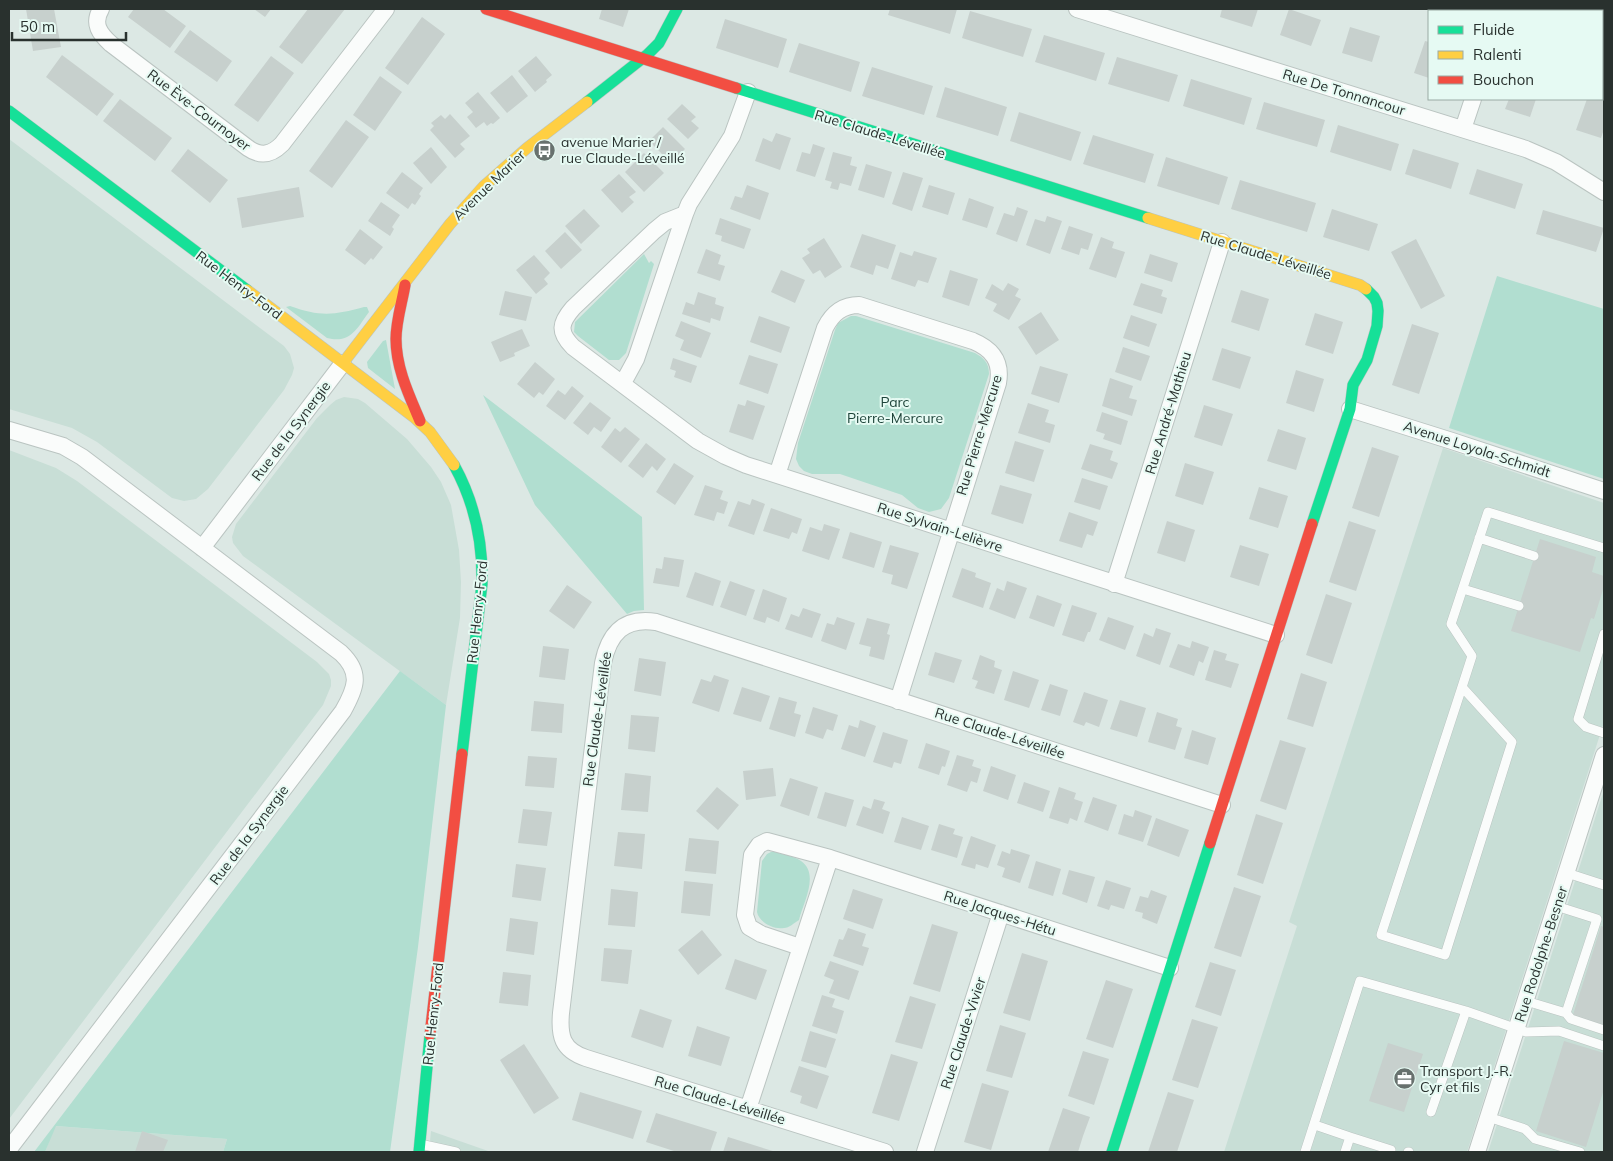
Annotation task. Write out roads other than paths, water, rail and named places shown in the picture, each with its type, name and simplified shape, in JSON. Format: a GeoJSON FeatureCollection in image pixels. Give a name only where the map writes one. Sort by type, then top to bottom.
{"type":"FeatureCollection","features":[{"type":"Feature","properties":{"kind":"street","name":"Rue Ève-Cournoyer"},"geometry":{"type":"LineString","coordinates":[[101,9],[97,18],[98,29],[111,44],[253,152],[264,155],[273,152],[282,144],[386,9]]}},
{"type":"Feature","properties":{"kind":"street"},"geometry":{"type":"LineString","coordinates":[[486,9],[643,59]]}},
{"type":"Feature","properties":{"kind":"street","name":"Avenue Marier"},"geometry":{"type":"LineString","coordinates":[[343,363],[464,207],[527,148],[643,59],[660,43],[677,9]]}},
{"type":"Feature","properties":{"kind":"street","name":"Rue De Tonnancour"},"geometry":{"type":"LineString","coordinates":[[1078,9],[1546,156],[1604,192]]}},
{"type":"Feature","properties":{"kind":"street","name":"Rue Claude-Léveillée"},"geometry":{"type":"LineString","coordinates":[[643,59],[1360,284],[1368,289],[1377,304],[1379,312],[1378,324],[1364,366],[1350,392],[1350,409],[1276,635],[1112,1152]]}},
{"type":"Feature","properties":{"kind":"street"},"geometry":{"type":"LineString","coordinates":[[622,383],[636,359],[684,214],[732,136],[748,92]]}},
{"type":"Feature","properties":{"kind":"street"},"geometry":{"type":"LineString","coordinates":[[1463,129],[1473,100]]}},
{"type":"Feature","properties":{"kind":"street","name":"Rue Henry-Ford"},"geometry":{"type":"LineString","coordinates":[[9,111],[420,422],[444,450],[469,494],[480,530],[483,570],[432,1013],[419,1148]]}},
{"type":"Feature","properties":{"kind":"street","name":"Rue Sylvain-Lelièvre"},"geometry":{"type":"LineString","coordinates":[[684,214],[665,222],[654,231],[573,308],[567,316],[562,330],[567,341],[698,441],[735,461],[776,475],[1276,635]]}},
{"type":"Feature","properties":{"kind":"street","name":"Rue André-Mathieu"},"geometry":{"type":"LineString","coordinates":[[1114,584],[1222,242]]}},
{"type":"Feature","properties":{"kind":"street"},"geometry":{"type":"LineString","coordinates":[[406,281],[398,326],[397,350],[402,375],[420,422]]}},
{"type":"Feature","properties":{"kind":"street","name":"Rue Pierre-Mercure"},"geometry":{"type":"LineString","coordinates":[[776,475],[828,321],[838,310],[851,305],[859,305],[878,311],[982,345],[994,355],[998,362],[998,383],[898,700]]}},
{"type":"Feature","properties":{"kind":"street","name":"Rue de la Synergie"},"geometry":{"type":"LineString","coordinates":[[202,548],[343,363]]}},
{"type":"Feature","properties":{"kind":"street","name":"Avenue Loyola-Schmidt"},"geometry":{"type":"LineString","coordinates":[[1350,409],[1452,440],[1604,491]]}},
{"type":"Feature","properties":{"kind":"street","name":"Rue de la Synergie"},"geometry":{"type":"LineString","coordinates":[[9,430],[55,444],[82,457],[341,653],[348,660],[356,677],[355,687],[350,699],[337,719],[9,1150]]}},
{"type":"Feature","properties":{"kind":"street","name":"Rue Claude-Léveillée"},"geometry":{"type":"LineString","coordinates":[[885,1152],[577,1055],[566,1046],[561,1033],[561,1013],[605,653],[614,635],[620,629],[634,622],[650,621],[1222,805]]}},
{"type":"Feature","properties":{"kind":"street","name":"Rue Rodolphe-Besner"},"geometry":{"type":"LineString","coordinates":[[1477,1152],[1566,873],[1599,787],[1604,755]]}},
{"type":"Feature","properties":{"kind":"street","name":"Rue Jacques-Hétu"},"geometry":{"type":"LineString","coordinates":[[800,947],[761,934],[749,927],[745,915],[752,855],[759,845],[768,841],[830,858],[1170,968]]}},
{"type":"Feature","properties":{"kind":"street"},"geometry":{"type":"LineString","coordinates":[[748,1109],[830,858]]}},
{"type":"Feature","properties":{"kind":"street","name":"Rue Claude-Vivier"},"geometry":{"type":"LineString","coordinates":[[925,1152],[1001,913]]}},
{"type":"Feature","properties":{"kind":"lane"},"geometry":{"type":"LineString","coordinates":[[1462,687],[1512,742],[1445,955],[1380,935],[1472,656],[1451,624],[1488,512],[1604,548]]}},
{"type":"Feature","properties":{"kind":"lane"},"geometry":{"type":"LineString","coordinates":[[1479,538],[1534,556]]}},
{"type":"Feature","properties":{"kind":"lane"},"geometry":{"type":"LineString","coordinates":[[1463,589],[1519,606]]}},
{"type":"Feature","properties":{"kind":"lane"},"geometry":{"type":"LineString","coordinates":[[1604,634],[1578,719],[1586,727],[1604,733]]}},
{"type":"Feature","properties":{"kind":"lane"},"geometry":{"type":"LineString","coordinates":[[1566,873],[1604,885]]}},
{"type":"Feature","properties":{"kind":"lane"},"geometry":{"type":"LineString","coordinates":[[1556,906],[1601,920],[1566,1013]]}},
{"type":"Feature","properties":{"kind":"lane"},"geometry":{"type":"LineString","coordinates":[[1306,1152],[1360,981],[1466,1011],[1532,1033],[1559,1031],[1604,1046]]}},
{"type":"Feature","properties":{"kind":"lane"},"geometry":{"type":"LineString","coordinates":[[1526,1001],[1566,1013],[1571,1019],[1604,1030]]}},
{"type":"Feature","properties":{"kind":"lane"},"geometry":{"type":"LineString","coordinates":[[1431,1112],[1466,1011]]}},
{"type":"Feature","properties":{"kind":"lane"},"geometry":{"type":"LineString","coordinates":[[1488,1117],[1525,1129],[1534,1138],[1580,1152]]}},
{"type":"Feature","properties":{"kind":"lane"},"geometry":{"type":"LineString","coordinates":[[1315,1125],[1391,1150]]}},
{"type":"Feature","properties":{"kind":"lane"},"geometry":{"type":"LineString","coordinates":[[1345,1152],[1350,1136]]}},
{"type":"Feature","properties":{"kind":"lane"},"geometry":{"type":"LineString","coordinates":[[419,1148],[456,1152]]}},
{"type":"Feature","properties":{"kind":"place","name":"avenue Marier / rue Claude-Léveillé"},"geometry":{"type":"Point","coordinates":[545,150]}},
{"type":"Feature","properties":{"kind":"place","name":"Transport J.-R. Cyr et fils"},"geometry":{"type":"Point","coordinates":[1404,1079]}},
{"type":"Feature","properties":{"kind":"park label","name":"Parc Pierre-Mercure"},"geometry":{"type":"Point","coordinates":[895,410]}}]}
